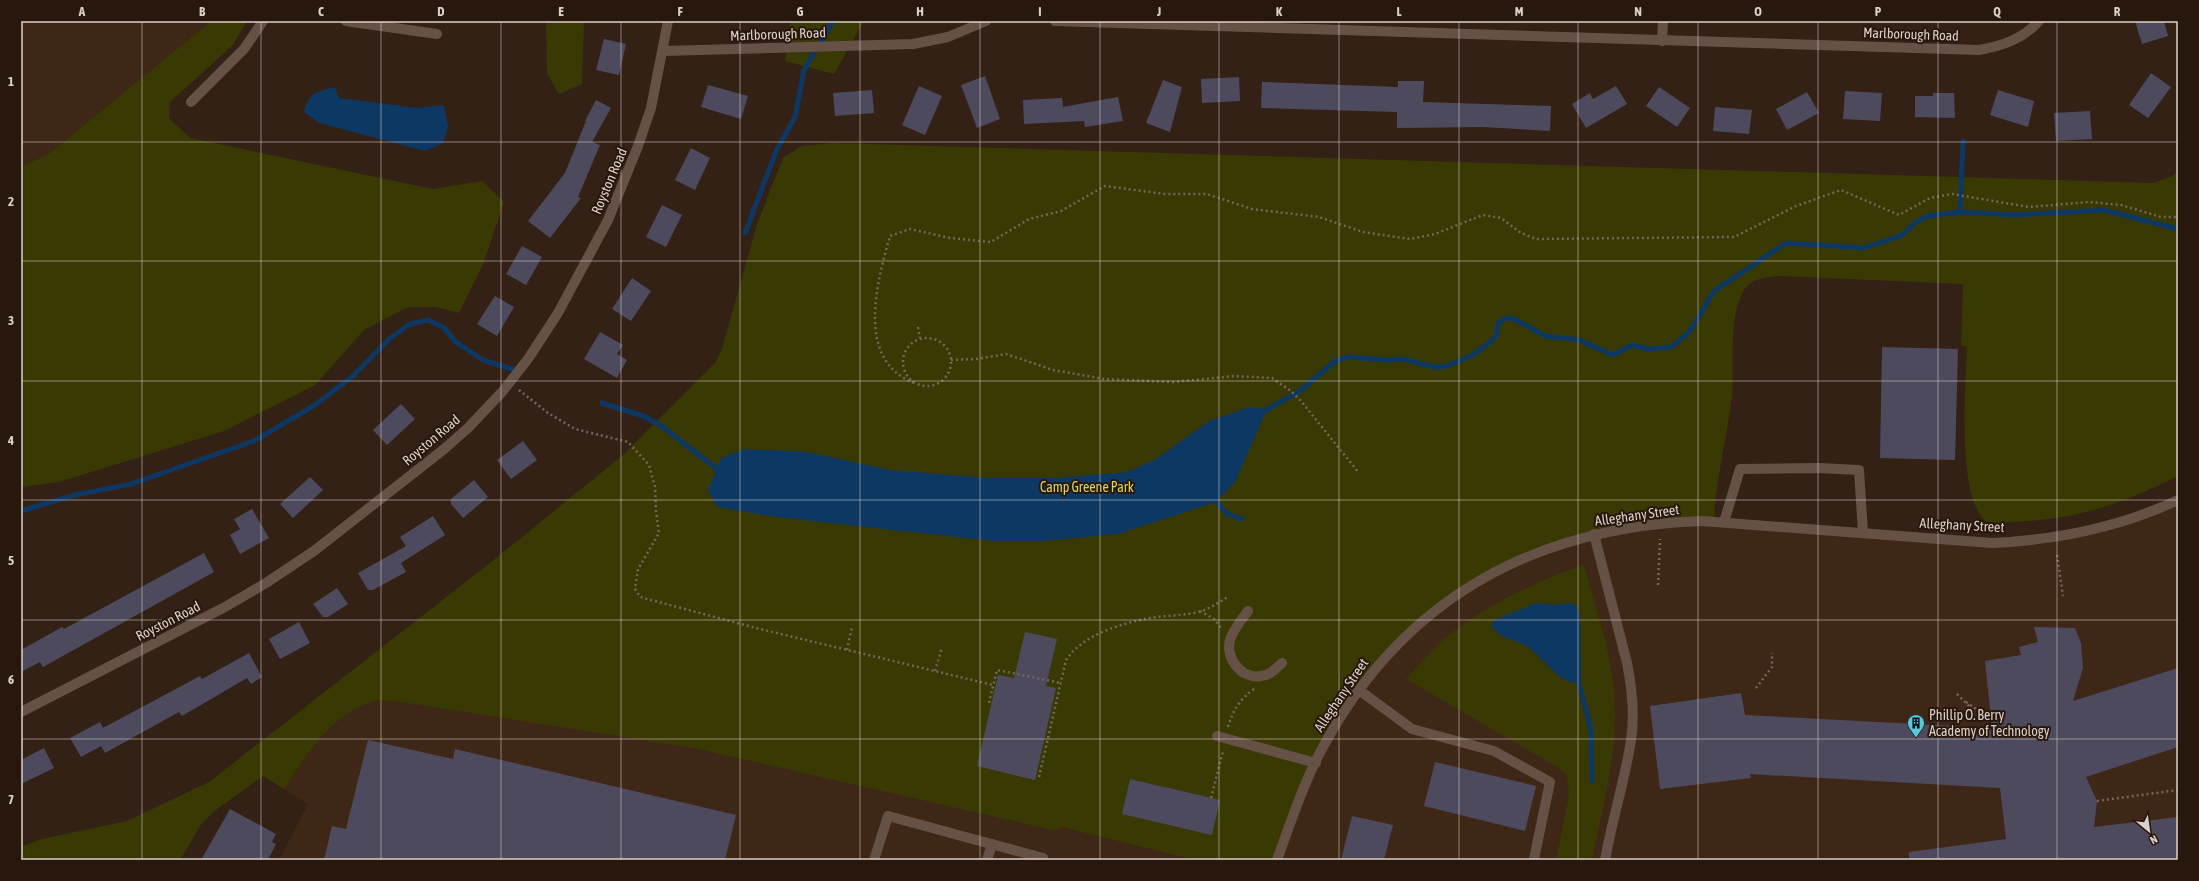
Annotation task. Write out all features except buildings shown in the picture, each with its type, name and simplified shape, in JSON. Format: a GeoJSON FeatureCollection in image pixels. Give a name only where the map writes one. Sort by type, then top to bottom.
{"type":"FeatureCollection","features":[{"type":"Feature","properties":{"kind":"street"},"geometry":{"type":"LineString","coordinates":[[191,102],[244,49],[263,21]]}},
{"type":"Feature","properties":{"kind":"street"},"geometry":{"type":"LineString","coordinates":[[346,21],[437,34]]}},
{"type":"Feature","properties":{"kind":"street","name":"Royston Road"},"geometry":{"type":"LineString","coordinates":[[21,712],[225,607],[314,551],[468,428],[510,383],[528,359],[558,313],[608,220],[638,146],[651,108],[668,21]]}},
{"type":"Feature","properties":{"kind":"street","name":"Marlborough Road"},"geometry":{"type":"LineString","coordinates":[[663,51],[912,44],[948,37],[986,21]]}},
{"type":"Feature","properties":{"kind":"street","name":"Marlborough Road"},"geometry":{"type":"LineString","coordinates":[[1055,21],[1979,50],[2000,46],[2019,37],[2039,21]]}},
{"type":"Feature","properties":{"kind":"street"},"geometry":{"type":"LineString","coordinates":[[1662,41],[1663,21]]}},
{"type":"Feature","properties":{"kind":"street"},"geometry":{"type":"LineString","coordinates":[[1724,522],[1740,469],[1819,468],[1859,470],[1863,533]]}},
{"type":"Feature","properties":{"kind":"street","name":"Alleghany Street"},"geometry":{"type":"LineString","coordinates":[[1277,860],[1316,763],[1348,704],[1377,666],[1407,634],[1430,614],[1470,586],[1508,565],[1535,553],[1594,534],[1660,522],[1724,522],[1992,543],[2036,541],[2112,526],[2178,500]]}},
{"type":"Feature","properties":{"kind":"street"},"geometry":{"type":"LineString","coordinates":[[1594,534],[1627,663],[1631,682],[1632,706],[1631,738],[1605,860]]}},
{"type":"Feature","properties":{"kind":"street"},"geometry":{"type":"LineString","coordinates":[[1248,611],[1230,638],[1229,655],[1236,666],[1246,674],[1259,677],[1270,674],[1282,663]]}},
{"type":"Feature","properties":{"kind":"street"},"geometry":{"type":"LineString","coordinates":[[1359,690],[1412,729],[1494,751],[1550,782],[1534,859]]}},
{"type":"Feature","properties":{"kind":"street"},"geometry":{"type":"LineString","coordinates":[[1217,736],[1316,763]]}},
{"type":"Feature","properties":{"kind":"street"},"geometry":{"type":"LineString","coordinates":[[874,860],[888,816],[1044,858],[1043,860]]}},
{"type":"Feature","properties":{"kind":"street"},"geometry":{"type":"LineString","coordinates":[[987,860],[992,844]]}},
{"type":"Feature","properties":{"kind":"path"},"geometry":{"type":"LineString","coordinates":[[914,383],[904,370],[902,362],[907,347],[920,338],[936,339],[943,343],[948,349],[951,360],[949,373],[937,384],[929,386],[914,383],[900,377],[884,359],[874,326],[878,278],[890,236],[910,229],[950,238],[991,242],[1030,219],[1061,211],[1105,186],[1165,194],[1207,194],[1252,209],[1319,217],[1363,232],[1410,239],[1435,234],[1483,215],[1501,218],[1521,233],[1536,239],[1734,237],[1796,206],[1842,190],[1899,215],[1930,198],[1952,194],[2029,207],[2089,202],[2121,205],[2162,217],[2178,217]]}},
{"type":"Feature","properties":{"kind":"path"},"geometry":{"type":"LineString","coordinates":[[918,327],[920,338]]}},
{"type":"Feature","properties":{"kind":"path"},"geometry":{"type":"LineString","coordinates":[[951,360],[977,359],[1006,354],[1053,370],[1104,379],[1173,382],[1234,376],[1272,378],[1291,391],[1301,401],[1359,472]]}},
{"type":"Feature","properties":{"kind":"path"},"geometry":{"type":"LineString","coordinates":[[510,383],[548,412],[575,429],[628,442],[649,465],[655,488],[656,511],[660,533],[638,569],[635,589],[640,597],[847,650],[994,684]]}},
{"type":"Feature","properties":{"kind":"path"},"geometry":{"type":"LineString","coordinates":[[1658,585],[1660,539]]}},
{"type":"Feature","properties":{"kind":"path"},"geometry":{"type":"LineString","coordinates":[[2057,555],[2063,596]]}},
{"type":"Feature","properties":{"kind":"path"},"geometry":{"type":"LineString","coordinates":[[1039,778],[1066,660],[1073,649],[1086,640],[1149,618],[1200,611],[1214,606],[1229,596]]}},
{"type":"Feature","properties":{"kind":"path"},"geometry":{"type":"LineString","coordinates":[[1200,611],[1214,619],[1223,631]]}},
{"type":"Feature","properties":{"kind":"path"},"geometry":{"type":"LineString","coordinates":[[847,650],[852,627]]}},
{"type":"Feature","properties":{"kind":"path"},"geometry":{"type":"LineString","coordinates":[[936,671],[942,648]]}},
{"type":"Feature","properties":{"kind":"path"},"geometry":{"type":"LineString","coordinates":[[1756,688],[1772,666],[1772,653]]}},
{"type":"Feature","properties":{"kind":"path"},"geometry":{"type":"LineString","coordinates":[[989,703],[997,670],[1061,683]]}},
{"type":"Feature","properties":{"kind":"path"},"geometry":{"type":"LineString","coordinates":[[1958,694],[1966,702],[1982,713],[1985,723]]}},
{"type":"Feature","properties":{"kind":"path"},"geometry":{"type":"LineString","coordinates":[[1966,702],[1976,722]]}},
{"type":"Feature","properties":{"kind":"path"},"geometry":{"type":"LineString","coordinates":[[2097,801],[2178,790]]}},
{"type":"Feature","properties":{"kind":"shaded area"},"geometry":{"type":"Polygon","coordinates":[[[21,21],[211,21],[50,153],[21,167],[21,21]]]}},
{"type":"Feature","properties":{"kind":"shaded area"},"geometry":{"type":"Polygon","coordinates":[[[2178,501],[2178,860],[1283,860],[1306,793],[1328,746],[1352,703],[1409,635],[1471,587],[1577,540],[1701,523],[2038,542],[2178,501]]]}},
{"type":"Feature","properties":{"kind":"shaded area"},"geometry":{"type":"Polygon","coordinates":[[[388,659],[1195,860],[279,860],[308,804],[254,770],[388,659]]]}},
{"type":"Feature","properties":{"kind":"green space"},"geometry":{"type":"Polygon","coordinates":[[[211,21],[247,21],[233,45],[170,102],[169,118],[190,138],[433,189],[482,181],[504,202],[484,262],[459,313],[436,307],[408,307],[364,330],[315,385],[224,431],[59,482],[21,487],[21,167],[50,153],[211,21]]]}},
{"type":"Feature","properties":{"kind":"green space"},"geometry":{"type":"Polygon","coordinates":[[[546,21],[584,21],[582,84],[559,94],[547,74],[546,21]]]}},
{"type":"Feature","properties":{"kind":"green space"},"geometry":{"type":"Polygon","coordinates":[[[790,21],[864,21],[834,74],[785,61],[790,21]]]}},
{"type":"Feature","properties":{"kind":"green space","name":"Camp Greene Park"},"geometry":{"type":"Polygon","coordinates":[[[833,143],[2154,183],[2178,172],[2178,476],[2135,496],[2078,514],[2027,521],[1989,523],[1978,512],[1971,493],[1967,469],[1965,413],[1967,346],[1961,346],[1963,284],[1776,276],[1755,281],[1747,286],[1737,307],[1733,331],[1732,396],[1717,489],[1714,520],[1704,519],[1537,551],[1429,613],[1346,703],[1273,860],[1195,860],[1061,827],[1057,831],[694,748],[395,701],[376,701],[361,706],[334,724],[322,736],[302,762],[284,789],[263,776],[213,812],[202,823],[180,860],[21,860],[21,847],[42,839],[127,821],[209,782],[490,563],[623,455],[715,363],[722,349],[757,224],[783,158],[801,146],[833,143]]]}},
{"type":"Feature","properties":{"kind":"green space"},"geometry":{"type":"Polygon","coordinates":[[[1584,565],[1606,643],[1615,702],[1612,757],[1592,860],[1556,860],[1569,795],[1567,775],[1557,767],[1406,679],[1442,641],[1473,617],[1528,587],[1584,565]],[[1545,603],[1528,646],[1565,680],[1576,683],[1581,677],[1580,614],[1569,603],[1555,605],[1545,603]]]}},
{"type":"Feature","properties":{"kind":"water"},"geometry":{"type":"Polygon","coordinates":[[[335,87],[339,98],[417,108],[444,105],[448,127],[443,143],[425,151],[319,123],[304,112],[308,100],[314,94],[335,87]]]}},
{"type":"Feature","properties":{"kind":"water"},"geometry":{"type":"Polygon","coordinates":[[[1249,407],[1267,409],[1235,482],[1216,502],[1118,534],[1044,541],[992,541],[776,517],[717,507],[708,490],[721,458],[744,449],[807,452],[890,470],[987,478],[1057,478],[1127,472],[1156,459],[1209,421],[1249,407]]]}},
{"type":"Feature","properties":{"kind":"water"},"geometry":{"type":"Polygon","coordinates":[[[1536,603],[1555,605],[1569,603],[1576,605],[1580,613],[1581,677],[1576,683],[1563,679],[1529,648],[1519,642],[1504,637],[1492,626],[1494,620],[1536,603]]]}},
{"type":"Feature","properties":{"kind":"waterway"},"geometry":{"type":"LineString","coordinates":[[821,42],[833,21]]}},
{"type":"Feature","properties":{"kind":"waterway"},"geometry":{"type":"LineString","coordinates":[[745,233],[777,149],[795,117],[804,70],[814,53]]}},
{"type":"Feature","properties":{"kind":"waterway"},"geometry":{"type":"LineString","coordinates":[[1960,212],[1963,141]]}},
{"type":"Feature","properties":{"kind":"waterway"},"geometry":{"type":"LineString","coordinates":[[1263,412],[1301,390],[1335,361],[1348,357],[1387,360],[1403,359],[1434,367],[1447,366],[1473,355],[1490,342],[1497,335],[1498,323],[1505,318],[1514,319],[1545,336],[1579,340],[1613,355],[1632,345],[1648,349],[1672,347],[1690,331],[1714,291],[1786,243],[1864,248],[1902,235],[1916,222],[1928,216],[1960,212],[2014,215],[2104,210],[2178,229]]}},
{"type":"Feature","properties":{"kind":"waterway"},"geometry":{"type":"LineString","coordinates":[[21,511],[75,495],[131,484],[254,441],[315,405],[353,376],[389,339],[410,324],[428,320],[443,327],[456,342],[483,360],[512,369]]}},
{"type":"Feature","properties":{"kind":"waterway"},"geometry":{"type":"LineString","coordinates":[[602,403],[643,416],[660,425],[721,472]]}},
{"type":"Feature","properties":{"kind":"waterway"},"geometry":{"type":"LineString","coordinates":[[1212,496],[1227,514],[1242,519]]}},
{"type":"Feature","properties":{"kind":"waterway"},"geometry":{"type":"LineString","coordinates":[[1577,676],[1591,729],[1592,781]]}},
{"type":"Feature","properties":{"kind":"place","name":"Phillip O. Berry Academy of Technology"},"geometry":{"type":"Point","coordinates":[1916,738]}}]}
